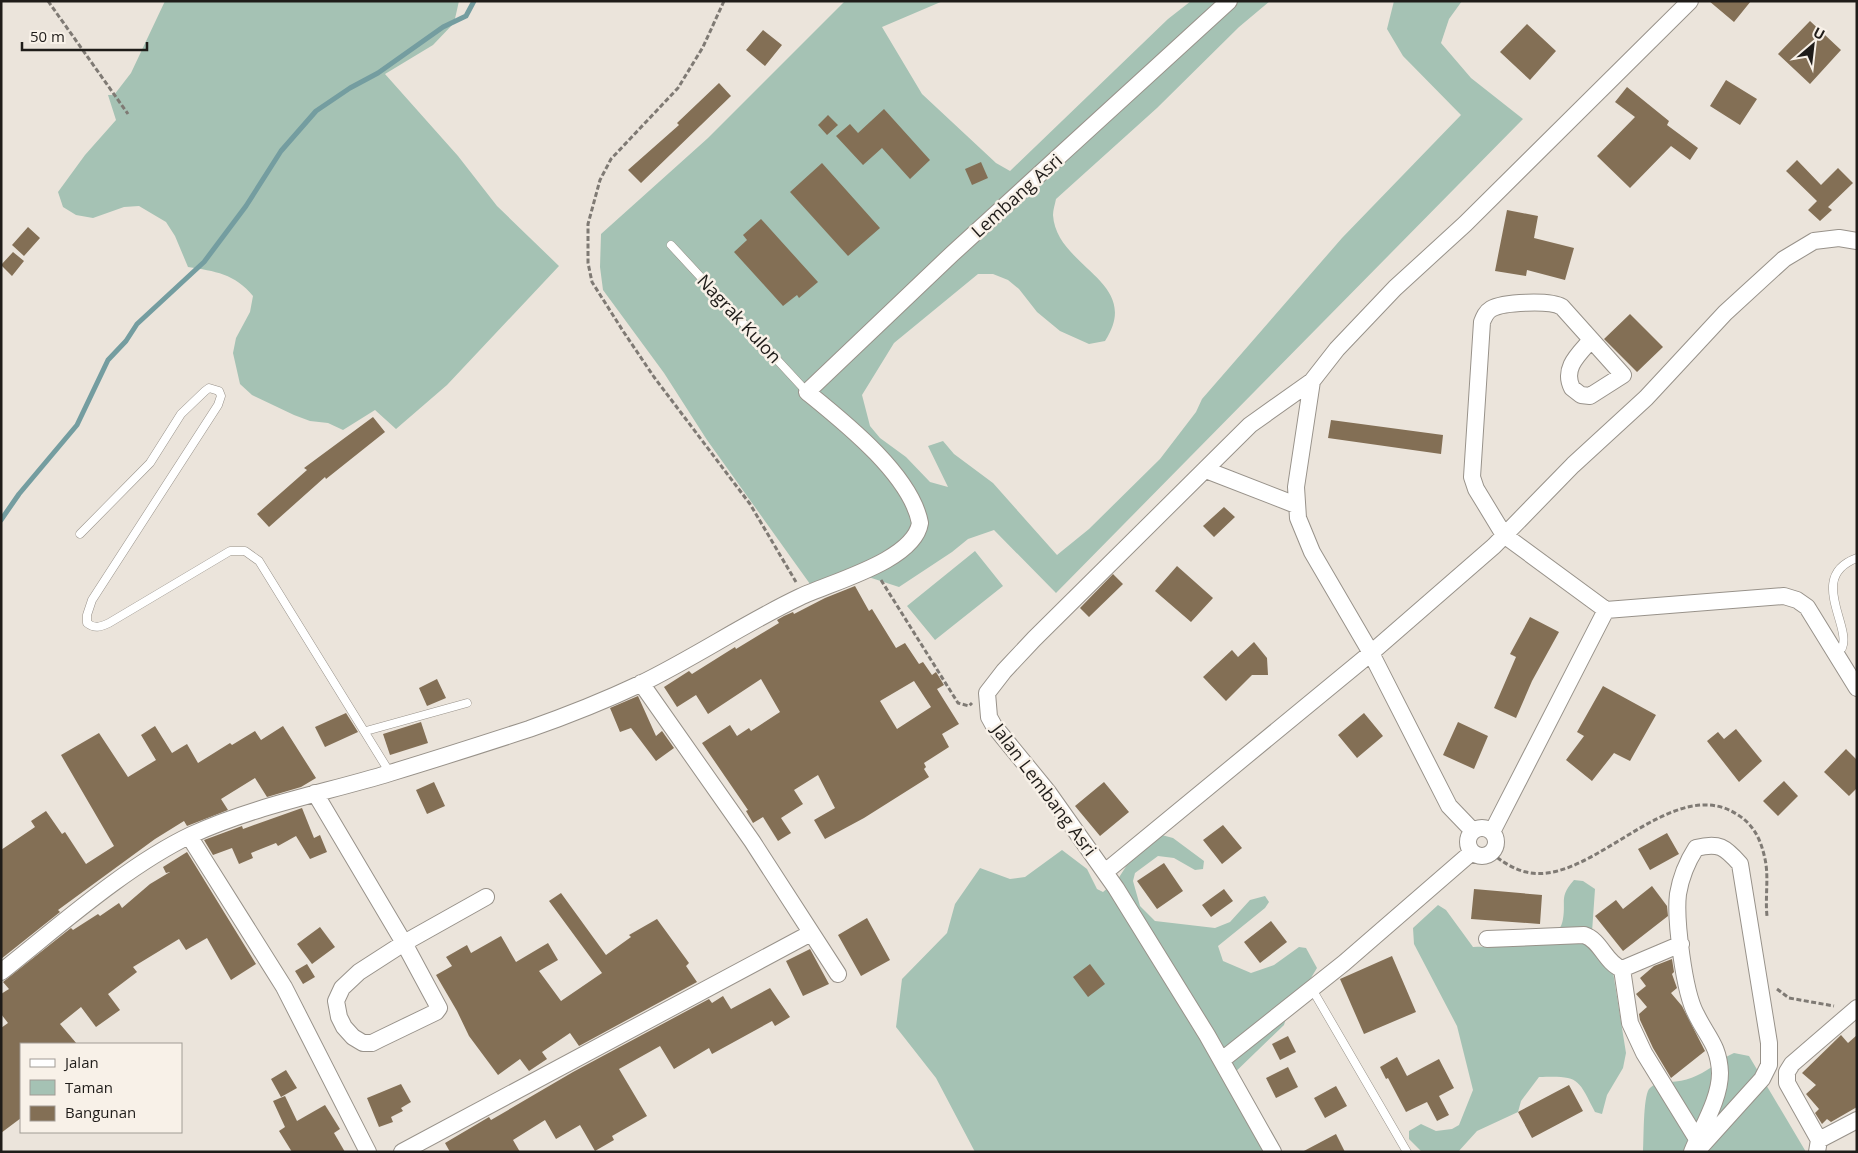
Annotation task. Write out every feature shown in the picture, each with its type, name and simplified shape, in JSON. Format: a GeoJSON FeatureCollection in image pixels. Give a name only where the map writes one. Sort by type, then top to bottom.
{"type":"FeatureCollection","features":[{"type":"Feature","properties":{"kind":"street","name":"Lembang Asri"},"geometry":{"type":"LineString","coordinates":[[807,392],[952,254],[1229,1]]}},
{"type":"Feature","properties":{"kind":"street"},"geometry":{"type":"LineString","coordinates":[[987,693],[1004,671],[1034,639],[1250,425],[1312,381],[1359,324],[1465,224],[1690,1]]}},
{"type":"Feature","properties":{"kind":"street"},"geometry":{"type":"LineString","coordinates":[[1105,872],[1372,653],[1504,535],[1561,477],[1646,398],[1725,313],[1784,259],[1814,241],[1839,238],[1857,241]]}},
{"type":"Feature","properties":{"kind":"street"},"geometry":{"type":"LineString","coordinates":[[1591,340],[1562,307],[1553,303],[1498,306],[1484,315],[1472,477],[1476,489],[1504,535],[1606,610],[1784,596],[1797,600],[1806,607],[1857,688]]}},
{"type":"Feature","properties":{"kind":"street"},"geometry":{"type":"LineString","coordinates":[[1312,381],[1296,488],[1296,505],[1301,530],[1372,653],[1449,806],[1473,832]]}},
{"type":"Feature","properties":{"kind":"street"},"geometry":{"type":"LineString","coordinates":[[1,972],[119,881],[162,851],[188,836],[315,793],[390,773],[531,728],[641,683],[800,596],[873,566],[914,538],[919,530],[918,516],[911,497],[894,473],[807,392]]}},
{"type":"Feature","properties":{"kind":"street"},"geometry":{"type":"LineString","coordinates":[[1206,470],[1296,505]]}},
{"type":"Feature","properties":{"kind":"street"},"geometry":{"type":"LineString","coordinates":[[1492,832],[1606,610]]}},
{"type":"Feature","properties":{"kind":"street"},"geometry":{"type":"LineString","coordinates":[[641,683],[752,841],[838,974]]}},
{"type":"Feature","properties":{"kind":"street","name":"Jalan Lembang Asri"},"geometry":{"type":"LineString","coordinates":[[987,693],[987,707],[994,726],[1048,792],[1105,872],[1222,1060],[1273,1152]]}},
{"type":"Feature","properties":{"kind":"street"},"geometry":{"type":"LineString","coordinates":[[315,793],[404,943],[438,1006],[438,1010],[372,1043],[358,1041],[352,1037],[339,1017],[336,1001],[338,995],[359,972],[404,943],[486,896]]}},
{"type":"Feature","properties":{"kind":"street"},"geometry":{"type":"LineString","coordinates":[[1482,828],[1492,832],[1496,841],[1493,852],[1482,856],[1472,852],[1468,841],[1473,832],[1482,828]]}},
{"type":"Feature","properties":{"kind":"street"},"geometry":{"type":"LineString","coordinates":[[188,836],[284,987],[368,1152]]}},
{"type":"Feature","properties":{"kind":"street"},"geometry":{"type":"LineString","coordinates":[[1711,844],[1727,849],[1740,864],[1769,1042],[1769,1064],[1762,1079],[1695,1147],[1718,1089],[1718,1055],[1715,1044],[1695,1013],[1680,944],[1678,895],[1685,865],[1696,848],[1711,844]]}},
{"type":"Feature","properties":{"kind":"street"},"geometry":{"type":"LineString","coordinates":[[1222,1060],[1312,989],[1472,852]]}},
{"type":"Feature","properties":{"kind":"street"},"geometry":{"type":"LineString","coordinates":[[402,1152],[811,933]]}},
{"type":"Feature","properties":{"kind":"street"},"geometry":{"type":"LineString","coordinates":[[1487,939],[1584,935],[1593,939],[1615,966],[1622,969],[1680,944]]}},
{"type":"Feature","properties":{"kind":"street"},"geometry":{"type":"LineString","coordinates":[[1622,969],[1630,1023],[1644,1053],[1695,1147]]}},
{"type":"Feature","properties":{"kind":"street"},"geometry":{"type":"LineString","coordinates":[[1857,1008],[1792,1064],[1787,1072],[1787,1083],[1818,1146],[1857,1120]]}},
{"type":"Feature","properties":{"kind":"lane","name":"Nagrak Kulon"},"geometry":{"type":"LineString","coordinates":[[671,245],[807,392]]}},
{"type":"Feature","properties":{"kind":"lane"},"geometry":{"type":"LineString","coordinates":[[80,534],[150,463],[181,414],[209,388],[219,391],[221,396],[218,405],[92,600],[87,615],[87,623],[93,627],[100,627],[109,623],[230,551],[245,551],[259,561],[366,731],[390,773]]}},
{"type":"Feature","properties":{"kind":"lane"},"geometry":{"type":"LineString","coordinates":[[1834,654],[1842,648],[1844,639],[1833,596],[1834,582],[1840,570],[1849,561],[1857,558]]}},
{"type":"Feature","properties":{"kind":"lane"},"geometry":{"type":"LineString","coordinates":[[366,731],[467,703]]}},
{"type":"Feature","properties":{"kind":"lane"},"geometry":{"type":"LineString","coordinates":[[1312,989],[1407,1152]]}},
{"type":"Feature","properties":{"kind":"path"},"geometry":{"type":"LineString","coordinates":[[48,1],[128,114]]}},
{"type":"Feature","properties":{"kind":"path"},"geometry":{"type":"LineString","coordinates":[[724,1],[703,47],[678,88],[667,102],[617,152],[600,180],[588,224],[588,263],[592,282],[654,378],[750,504],[795,580],[800,596]]}},
{"type":"Feature","properties":{"kind":"path"},"geometry":{"type":"LineString","coordinates":[[873,566],[958,703],[968,706],[987,693]]}},
{"type":"Feature","properties":{"kind":"green space"},"geometry":{"type":"Polygon","coordinates":[[[165,1],[459,1],[454,23],[433,45],[385,74],[458,156],[497,206],[559,266],[447,385],[396,429],[375,410],[343,430],[328,423],[310,421],[294,415],[252,395],[240,384],[233,353],[236,338],[250,312],[253,296],[246,289],[232,278],[207,270],[188,267],[175,236],[166,222],[139,206],[124,207],[93,218],[76,215],[63,207],[58,192],[85,155],[116,120],[108,95],[114,95],[131,73],[165,1]]]}},
{"type":"Feature","properties":{"kind":"green space"},"geometry":{"type":"Polygon","coordinates":[[[845,1],[943,1],[882,27],[922,94],[996,163],[1010,171],[1168,19],[1191,1],[1270,1],[1239,27],[1157,108],[1056,199],[1053,215],[1058,233],[1068,249],[1095,275],[1114,303],[1114,321],[1105,341],[1089,344],[1060,331],[1037,312],[1019,289],[1008,280],[993,274],[978,274],[894,343],[862,395],[870,426],[880,438],[906,457],[930,482],[948,487],[928,446],[943,441],[954,454],[993,483],[1057,555],[1089,529],[1160,459],[1196,412],[1202,399],[1342,238],[1461,115],[1403,56],[1387,29],[1394,1],[1462,1],[1449,19],[1441,43],[1471,78],[1523,119],[1056,593],[994,530],[968,539],[952,552],[899,587],[850,571],[810,584],[707,440],[664,373],[603,290],[600,267],[601,234],[708,138],[845,1]]]}},
{"type":"Feature","properties":{"kind":"green space"},"geometry":{"type":"Polygon","coordinates":[[[975,551],[1003,586],[935,640],[907,606],[975,551]]]}},
{"type":"Feature","properties":{"kind":"green space"},"geometry":{"type":"Polygon","coordinates":[[[1158,834],[1173,838],[1204,861],[1203,869],[1195,870],[1174,858],[1158,856],[1135,873],[1133,881],[1140,906],[1155,921],[1215,928],[1230,922],[1250,900],[1265,896],[1269,902],[1265,908],[1218,946],[1223,961],[1251,973],[1274,965],[1299,947],[1306,948],[1317,968],[1306,986],[1293,996],[1284,1025],[1227,1080],[1265,1152],[975,1152],[936,1078],[896,1027],[902,979],[947,933],[955,904],[980,868],[1010,879],[1025,877],[1062,850],[1087,869],[1097,889],[1103,892],[1118,879],[1139,846],[1158,834]]]}},
{"type":"Feature","properties":{"kind":"green space"},"geometry":{"type":"Polygon","coordinates":[[[1574,880],[1583,881],[1595,889],[1592,932],[1609,947],[1626,1053],[1623,1068],[1607,1095],[1602,1114],[1595,1112],[1580,1085],[1570,1078],[1539,1077],[1521,1101],[1518,1112],[1477,1131],[1458,1152],[1422,1152],[1409,1139],[1409,1131],[1421,1124],[1436,1131],[1452,1129],[1459,1125],[1473,1090],[1457,1026],[1414,944],[1413,928],[1438,905],[1446,910],[1473,947],[1526,945],[1539,942],[1559,930],[1563,919],[1566,891],[1574,880]]]}},
{"type":"Feature","properties":{"kind":"green space"},"geometry":{"type":"Polygon","coordinates":[[[1734,1053],[1749,1056],[1806,1152],[1643,1152],[1645,1109],[1649,1089],[1658,1082],[1671,1082],[1696,1076],[1734,1053]]]}},
{"type":"Feature","properties":{"kind":"building"},"geometry":{"type":"Polygon","coordinates":[[[1709,1],[1751,1],[1734,22],[1709,1]]]}},
{"type":"Feature","properties":{"kind":"building"},"geometry":{"type":"Polygon","coordinates":[[[1810,21],[1841,50],[1810,84],[1778,54],[1810,21]]]}},
{"type":"Feature","properties":{"kind":"building"},"geometry":{"type":"Polygon","coordinates":[[[1527,24],[1556,51],[1530,80],[1500,52],[1527,24]]]}},
{"type":"Feature","properties":{"kind":"building"},"geometry":{"type":"Polygon","coordinates":[[[763,30],[782,45],[765,66],[746,50],[763,30]]]}},
{"type":"Feature","properties":{"kind":"building"},"geometry":{"type":"Polygon","coordinates":[[[1726,80],[1757,99],[1740,125],[1710,106],[1726,80]]]}},
{"type":"Feature","properties":{"kind":"building"},"geometry":{"type":"Polygon","coordinates":[[[719,83],[731,96],[641,183],[628,170],[679,125],[677,123],[719,83]]]}},
{"type":"Feature","properties":{"kind":"building"},"geometry":{"type":"Polygon","coordinates":[[[1627,87],[1669,121],[1667,125],[1698,148],[1690,160],[1671,146],[1630,188],[1597,156],[1635,117],[1615,102],[1627,87]]]}},
{"type":"Feature","properties":{"kind":"building"},"geometry":{"type":"Polygon","coordinates":[[[884,109],[930,160],[910,179],[882,148],[863,165],[836,136],[850,124],[858,133],[884,109]]]}},
{"type":"Feature","properties":{"kind":"building"},"geometry":{"type":"Polygon","coordinates":[[[828,115],[838,125],[827,135],[818,125],[828,115]]]}},
{"type":"Feature","properties":{"kind":"building"},"geometry":{"type":"Polygon","coordinates":[[[1797,160],[1821,185],[1838,168],[1853,183],[1828,207],[1832,210],[1820,221],[1808,210],[1817,201],[1786,171],[1797,160]]]}},
{"type":"Feature","properties":{"kind":"building"},"geometry":{"type":"Polygon","coordinates":[[[981,162],[988,178],[972,185],[965,169],[981,162]]]}},
{"type":"Feature","properties":{"kind":"building"},"geometry":{"type":"Polygon","coordinates":[[[822,163],[880,228],[848,256],[790,192],[822,163]]]}},
{"type":"Feature","properties":{"kind":"building"},"geometry":{"type":"Polygon","coordinates":[[[1507,210],[1538,216],[1534,238],[1574,248],[1565,280],[1527,270],[1526,276],[1495,271],[1507,210]]]}},
{"type":"Feature","properties":{"kind":"building"},"geometry":{"type":"Polygon","coordinates":[[[761,219],[818,282],[799,298],[797,295],[783,306],[734,252],[747,240],[743,235],[761,219]]]}},
{"type":"Feature","properties":{"kind":"building"},"geometry":{"type":"Polygon","coordinates":[[[28,227],[40,238],[24,256],[12,245],[28,227]]]}},
{"type":"Feature","properties":{"kind":"building"},"geometry":{"type":"Polygon","coordinates":[[[13,252],[24,261],[12,276],[1,265],[13,252]]]}},
{"type":"Feature","properties":{"kind":"building"},"geometry":{"type":"Polygon","coordinates":[[[1630,314],[1663,347],[1637,372],[1604,339],[1630,314]]]}},
{"type":"Feature","properties":{"kind":"building"},"geometry":{"type":"Polygon","coordinates":[[[373,417],[385,432],[326,479],[325,477],[269,527],[257,514],[307,470],[304,468],[373,417]]]}},
{"type":"Feature","properties":{"kind":"building"},"geometry":{"type":"Polygon","coordinates":[[[1331,420],[1443,435],[1441,454],[1328,438],[1331,420]]]}},
{"type":"Feature","properties":{"kind":"building"},"geometry":{"type":"Polygon","coordinates":[[[1224,507],[1235,517],[1214,537],[1203,526],[1224,507]]]}},
{"type":"Feature","properties":{"kind":"building"},"geometry":{"type":"Polygon","coordinates":[[[1177,566],[1213,598],[1191,622],[1155,591],[1177,566]]]}},
{"type":"Feature","properties":{"kind":"building"},"geometry":{"type":"Polygon","coordinates":[[[1113,574],[1123,584],[1089,617],[1080,608],[1113,574]]]}},
{"type":"Feature","properties":{"kind":"building"},"geometry":{"type":"Polygon","coordinates":[[[855,586],[869,611],[872,609],[896,648],[905,643],[919,664],[923,662],[932,675],[936,672],[944,685],[937,689],[959,724],[942,734],[949,747],[924,763],[926,767],[924,769],[929,777],[864,818],[825,839],[814,820],[835,808],[818,775],[794,790],[803,804],[781,818],[791,833],[778,841],[763,817],[753,823],[746,811],[748,810],[702,743],[730,725],[737,736],[749,728],[751,731],[780,712],[761,679],[708,714],[696,695],[677,707],[664,687],[689,671],[692,674],[735,647],[736,649],[779,623],[777,620],[784,616],[793,612],[794,614],[825,598],[855,586]],[[914,681],[880,701],[897,729],[931,707],[914,681]]]}},
{"type":"Feature","properties":{"kind":"building"},"geometry":{"type":"Polygon","coordinates":[[[1530,617],[1559,632],[1532,681],[1516,718],[1494,708],[1516,657],[1510,654],[1530,617]]]}},
{"type":"Feature","properties":{"kind":"building"},"geometry":{"type":"Polygon","coordinates":[[[1254,642],[1267,658],[1268,675],[1252,675],[1226,701],[1203,677],[1232,650],[1238,657],[1254,642]]]}},
{"type":"Feature","properties":{"kind":"building"},"geometry":{"type":"Polygon","coordinates":[[[437,679],[446,698],[427,706],[419,688],[437,679]]]}},
{"type":"Feature","properties":{"kind":"building"},"geometry":{"type":"Polygon","coordinates":[[[1603,686],[1656,715],[1630,761],[1614,753],[1592,781],[1566,760],[1584,736],[1577,732],[1603,686]]]}},
{"type":"Feature","properties":{"kind":"building"},"geometry":{"type":"Polygon","coordinates":[[[638,696],[656,736],[662,731],[674,748],[656,761],[631,728],[620,732],[610,708],[638,696]]]}},
{"type":"Feature","properties":{"kind":"building"},"geometry":{"type":"Polygon","coordinates":[[[346,713],[358,732],[325,747],[315,727],[346,713]]]}},
{"type":"Feature","properties":{"kind":"building"},"geometry":{"type":"Polygon","coordinates":[[[1364,713],[1383,736],[1357,758],[1338,735],[1364,713]]]}},
{"type":"Feature","properties":{"kind":"building"},"geometry":{"type":"Polygon","coordinates":[[[421,722],[428,743],[390,755],[383,734],[421,722]]]}},
{"type":"Feature","properties":{"kind":"building"},"geometry":{"type":"Polygon","coordinates":[[[1458,722],[1488,736],[1474,769],[1443,755],[1458,722]]]}},
{"type":"Feature","properties":{"kind":"building"},"geometry":{"type":"Polygon","coordinates":[[[155,726],[172,753],[187,744],[198,763],[230,743],[232,745],[255,731],[261,740],[283,726],[316,778],[301,787],[267,797],[255,778],[221,799],[228,810],[187,826],[184,821],[155,839],[58,910],[60,912],[1,959],[1,850],[35,827],[31,821],[46,811],[62,834],[65,832],[86,864],[114,846],[61,755],[99,733],[128,777],[156,760],[141,735],[155,726]]]}},
{"type":"Feature","properties":{"kind":"building"},"geometry":{"type":"Polygon","coordinates":[[[1736,729],[1762,761],[1739,782],[1707,741],[1718,732],[1724,739],[1736,729]]]}},
{"type":"Feature","properties":{"kind":"building"},"geometry":{"type":"Polygon","coordinates":[[[1846,749],[1857,760],[1857,788],[1849,796],[1824,772],[1846,749]]]}},
{"type":"Feature","properties":{"kind":"building"},"geometry":{"type":"Polygon","coordinates":[[[1784,781],[1798,796],[1778,816],[1763,801],[1784,781]]]}},
{"type":"Feature","properties":{"kind":"building"},"geometry":{"type":"Polygon","coordinates":[[[434,782],[445,806],[427,814],[416,790],[434,782]]]}},
{"type":"Feature","properties":{"kind":"building"},"geometry":{"type":"Polygon","coordinates":[[[1104,782],[1129,812],[1100,836],[1075,806],[1104,782]]]}},
{"type":"Feature","properties":{"kind":"building"},"geometry":{"type":"Polygon","coordinates":[[[302,808],[314,838],[320,835],[327,852],[310,859],[296,836],[278,846],[276,843],[251,853],[253,858],[239,864],[232,848],[213,855],[204,840],[242,826],[243,829],[302,808]]]}},
{"type":"Feature","properties":{"kind":"building"},"geometry":{"type":"Polygon","coordinates":[[[1223,825],[1242,848],[1222,864],[1203,840],[1223,825]]]}},
{"type":"Feature","properties":{"kind":"building"},"geometry":{"type":"Polygon","coordinates":[[[1667,833],[1679,854],[1650,870],[1638,849],[1667,833]]]}},
{"type":"Feature","properties":{"kind":"building"},"geometry":{"type":"Polygon","coordinates":[[[187,852],[256,964],[231,980],[207,938],[186,950],[179,939],[133,967],[137,972],[108,994],[120,1010],[96,1027],[81,1007],[60,1024],[76,1043],[20,1043],[20,1119],[1,1133],[1,1028],[8,1023],[1,1014],[1,994],[9,989],[3,982],[71,928],[73,930],[98,914],[100,916],[119,903],[122,908],[150,884],[170,872],[166,873],[163,867],[187,852]]]}},
{"type":"Feature","properties":{"kind":"building"},"geometry":{"type":"Polygon","coordinates":[[[1164,863],[1183,891],[1157,909],[1137,881],[1164,863]]]}},
{"type":"Feature","properties":{"kind":"building"},"geometry":{"type":"Polygon","coordinates":[[[1652,886],[1667,906],[1668,916],[1623,951],[1595,916],[1616,900],[1623,909],[1652,886]]]}},
{"type":"Feature","properties":{"kind":"building"},"geometry":{"type":"Polygon","coordinates":[[[1224,889],[1233,901],[1211,917],[1202,905],[1224,889]]]}},
{"type":"Feature","properties":{"kind":"building"},"geometry":{"type":"Polygon","coordinates":[[[1474,889],[1542,895],[1540,924],[1471,919],[1474,889]]]}},
{"type":"Feature","properties":{"kind":"building"},"geometry":{"type":"Polygon","coordinates":[[[561,893],[606,955],[631,937],[629,935],[657,919],[689,963],[686,966],[697,982],[579,1046],[570,1033],[542,1052],[547,1059],[529,1071],[520,1059],[498,1075],[469,1036],[436,975],[452,966],[446,957],[467,945],[471,953],[501,936],[516,962],[548,943],[558,960],[539,971],[561,1001],[602,973],[549,901],[561,893]]]}},
{"type":"Feature","properties":{"kind":"building"},"geometry":{"type":"Polygon","coordinates":[[[867,918],[890,960],[861,976],[838,935],[867,918]]]}},
{"type":"Feature","properties":{"kind":"building"},"geometry":{"type":"Polygon","coordinates":[[[1271,921],[1287,942],[1260,963],[1244,942],[1271,921]]]}},
{"type":"Feature","properties":{"kind":"building"},"geometry":{"type":"Polygon","coordinates":[[[320,927],[335,947],[312,964],[297,944],[320,927]]]}},
{"type":"Feature","properties":{"kind":"building"},"geometry":{"type":"Polygon","coordinates":[[[810,949],[829,984],[803,996],[786,961],[810,949]]]}},
{"type":"Feature","properties":{"kind":"building"},"geometry":{"type":"Polygon","coordinates":[[[1392,956],[1416,1012],[1364,1034],[1340,979],[1392,956]]]}},
{"type":"Feature","properties":{"kind":"building"},"geometry":{"type":"Polygon","coordinates":[[[1672,959],[1674,972],[1672,974],[1677,988],[1671,993],[1682,1006],[1705,1051],[1671,1078],[1653,1048],[1640,1020],[1639,1014],[1647,1007],[1636,994],[1646,986],[1640,978],[1654,966],[1672,959]]]}},
{"type":"Feature","properties":{"kind":"building"},"geometry":{"type":"Polygon","coordinates":[[[307,964],[315,977],[303,984],[295,971],[307,964]]]}},
{"type":"Feature","properties":{"kind":"building"},"geometry":{"type":"Polygon","coordinates":[[[1090,964],[1105,984],[1088,997],[1073,977],[1090,964]]]}},
{"type":"Feature","properties":{"kind":"building"},"geometry":{"type":"Polygon","coordinates":[[[770,988],[790,1017],[775,1026],[772,1021],[712,1054],[709,1048],[674,1069],[660,1046],[619,1069],[647,1116],[612,1136],[614,1140],[595,1151],[580,1125],[556,1139],[545,1120],[513,1140],[520,1152],[450,1152],[445,1143],[489,1117],[491,1120],[573,1072],[709,999],[712,1003],[723,996],[731,1009],[770,988]]]}},
{"type":"Feature","properties":{"kind":"building"},"geometry":{"type":"Polygon","coordinates":[[[1841,1035],[1848,1043],[1857,1035],[1857,1107],[1831,1122],[1827,1119],[1822,1124],[1815,1113],[1819,1109],[1806,1094],[1816,1085],[1802,1073],[1841,1035]]]}},
{"type":"Feature","properties":{"kind":"building"},"geometry":{"type":"Polygon","coordinates":[[[1288,1036],[1296,1052],[1280,1060],[1272,1044],[1288,1036]]]}},
{"type":"Feature","properties":{"kind":"building"},"geometry":{"type":"Polygon","coordinates":[[[1397,1057],[1407,1076],[1439,1059],[1454,1088],[1439,1096],[1449,1115],[1437,1121],[1427,1102],[1406,1112],[1380,1067],[1397,1057]]]}},
{"type":"Feature","properties":{"kind":"building"},"geometry":{"type":"Polygon","coordinates":[[[1288,1067],[1298,1087],[1276,1098],[1266,1078],[1288,1067]]]}},
{"type":"Feature","properties":{"kind":"building"},"geometry":{"type":"Polygon","coordinates":[[[286,1070],[297,1088],[281,1097],[271,1079],[286,1070]]]}},
{"type":"Feature","properties":{"kind":"building"},"geometry":{"type":"Polygon","coordinates":[[[401,1084],[411,1102],[401,1108],[403,1111],[391,1117],[393,1122],[379,1127],[367,1098],[401,1084]]]}},
{"type":"Feature","properties":{"kind":"building"},"geometry":{"type":"Polygon","coordinates":[[[1569,1085],[1583,1111],[1532,1138],[1518,1112],[1569,1085]]]}},
{"type":"Feature","properties":{"kind":"building"},"geometry":{"type":"Polygon","coordinates":[[[1336,1086],[1347,1106],[1325,1118],[1314,1098],[1336,1086]]]}},
{"type":"Feature","properties":{"kind":"building"},"geometry":{"type":"Polygon","coordinates":[[[285,1096],[297,1121],[325,1105],[340,1129],[334,1133],[345,1152],[292,1152],[279,1131],[285,1127],[273,1101],[285,1096]]]}},
{"type":"Feature","properties":{"kind":"building"},"geometry":{"type":"Polygon","coordinates":[[[1336,1134],[1345,1152],[1302,1152],[1336,1134]]]}},
{"type":"Feature","properties":{"kind":"waterway"},"geometry":{"type":"LineString","coordinates":[[1,520],[19,494],[77,425],[108,360],[126,341],[137,324],[204,262],[246,206],[281,151],[316,111],[350,88],[378,73],[443,27],[466,16],[474,1]]}}]}
